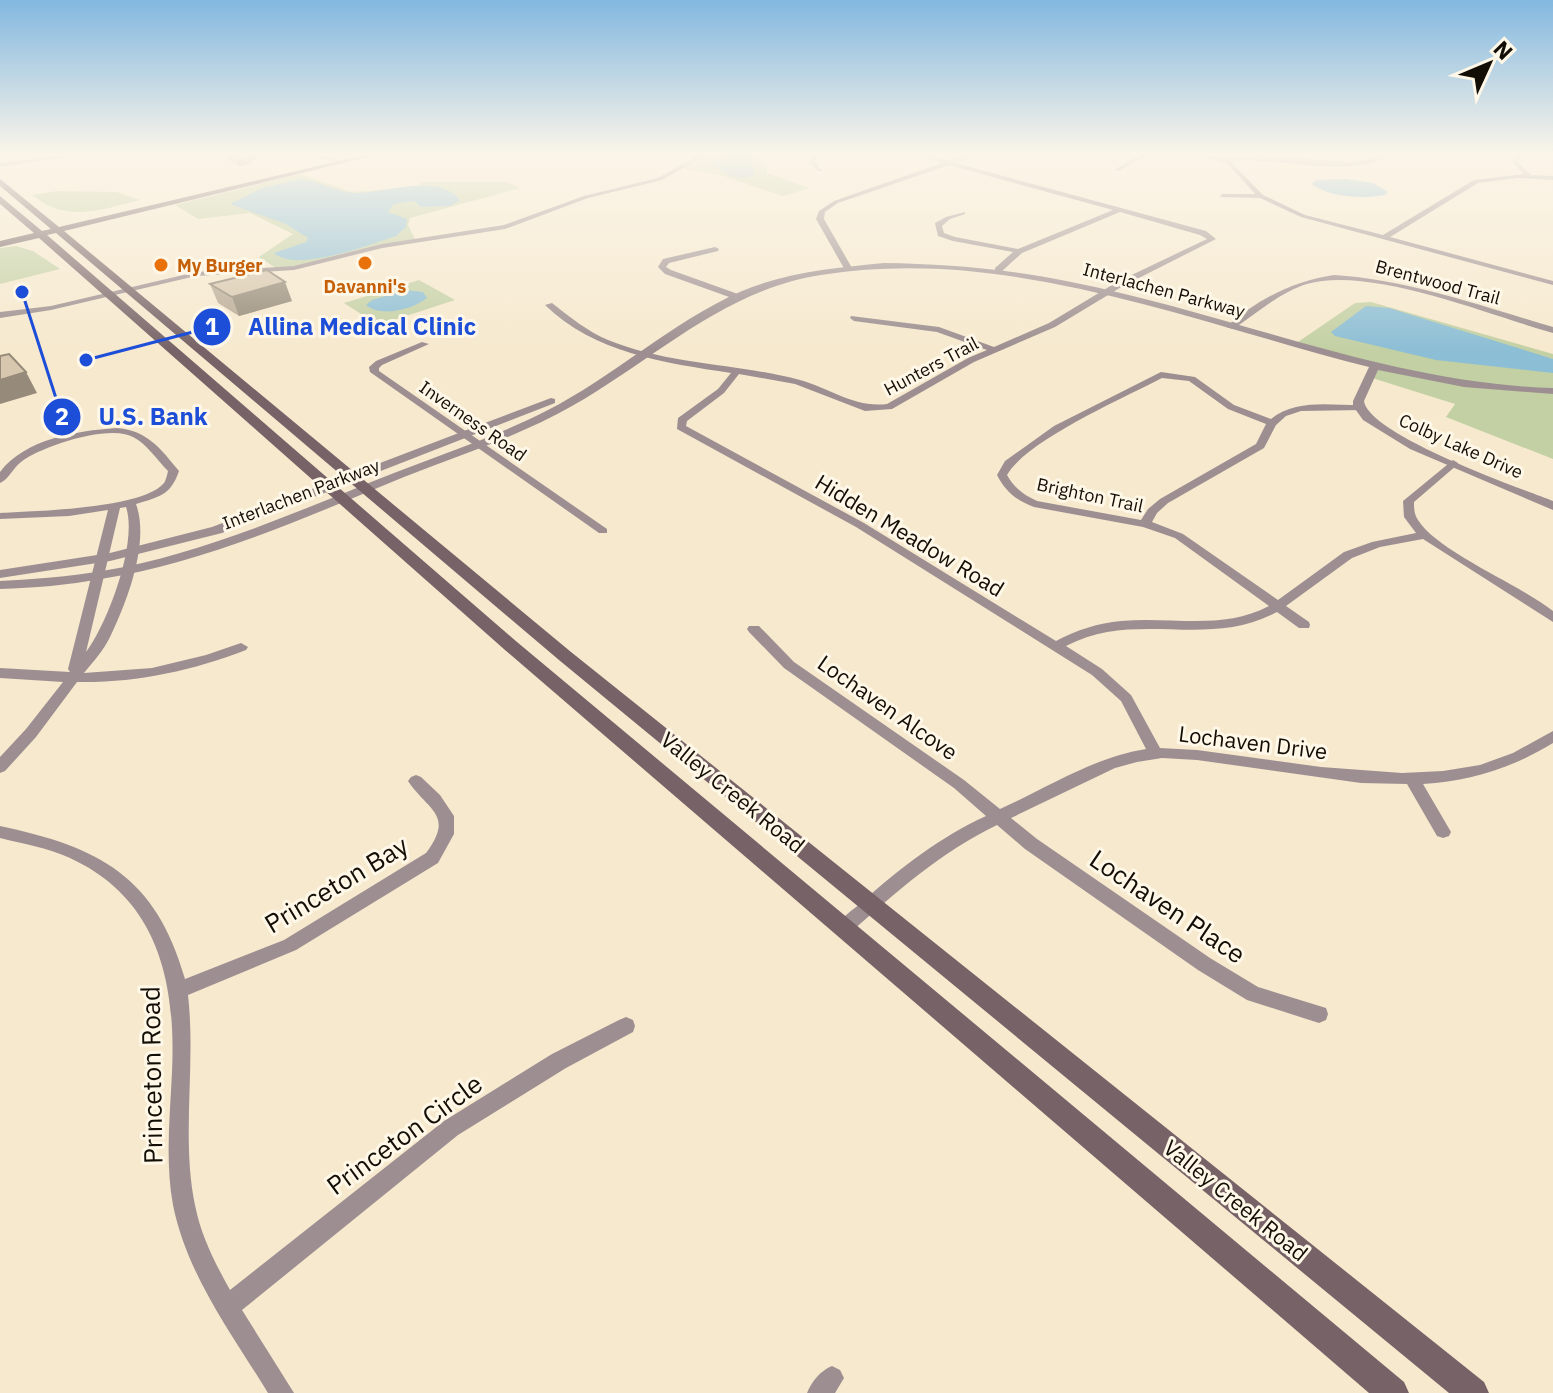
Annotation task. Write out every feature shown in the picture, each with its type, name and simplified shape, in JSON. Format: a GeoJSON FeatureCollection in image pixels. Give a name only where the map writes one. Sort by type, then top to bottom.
{"type":"FeatureCollection","features":[{"type":"Feature","properties":{"kind":"main road"},"geometry":{"type":"LineString","coordinates":[[0,236],[13,228],[16,220]]}},
{"type":"Feature","properties":{"kind":"main road","name":"Valley Creek Road"},"geometry":{"type":"LineString","coordinates":[[24,220],[111,296],[347,489],[871,904],[1473,1393]]}},
{"type":"Feature","properties":{"kind":"main road","name":"Valley Creek Road"},"geometry":{"type":"LineString","coordinates":[[45,220],[130,292],[347,489],[844,928],[1393,1393]]}},
{"type":"Feature","properties":{"kind":"main road"},"geometry":{"type":"LineString","coordinates":[[0,246],[38,232],[87,220]]}},
{"type":"Feature","properties":{"kind":"main road"},"geometry":{"type":"LineString","coordinates":[[80,250],[76,238],[80,232],[108,220]]}},
{"type":"Feature","properties":{"kind":"main road"},"geometry":{"type":"LineString","coordinates":[[0,236],[38,232]]}},
{"type":"Feature","properties":{"kind":"main road"},"geometry":{"type":"LineString","coordinates":[[0,246],[30,245],[65,255]]}},
{"type":"Feature","properties":{"kind":"street"},"geometry":{"type":"LineString","coordinates":[[0,316],[38,315],[111,296],[229,272],[301,267],[382,246],[505,227],[524,220]]}},
{"type":"Feature","properties":{"kind":"street"},"geometry":{"type":"LineString","coordinates":[[821,220],[848,268]]}},
{"type":"Feature","properties":{"kind":"street"},"geometry":{"type":"LineString","coordinates":[[945,220],[938,225],[941,234],[953,239],[1019,251]]}},
{"type":"Feature","properties":{"kind":"street"},"geometry":{"type":"LineString","coordinates":[[998,270],[1019,251],[1096,220]]}},
{"type":"Feature","properties":{"kind":"street","name":"Hunters Trail"},"geometry":{"type":"LineString","coordinates":[[549,305],[567,321],[599,339],[644,353],[735,373],[798,382],[855,407],[879,410],[995,350],[1052,325],[1105,293],[1212,237],[1155,220]]}},
{"type":"Feature","properties":{"kind":"street"},"geometry":{"type":"LineString","coordinates":[[1318,220],[1553,283]]}},
{"type":"Feature","properties":{"kind":"street"},"geometry":{"type":"LineString","coordinates":[[1383,238],[1412,220]]}},
{"type":"Feature","properties":{"kind":"street"},"geometry":{"type":"LineString","coordinates":[[715,249],[666,261],[662,267],[668,272],[735,296]]}},
{"type":"Feature","properties":{"kind":"street","name":"Interlachen Parkway"},"geometry":{"type":"LineString","coordinates":[[0,574],[102,559],[217,530],[478,444],[565,406],[707,310],[735,296],[787,278],[848,268],[922,264],[998,270],[1105,293],[1375,366],[1459,384],[1553,391]]}},
{"type":"Feature","properties":{"kind":"street","name":"Brentwood Trail"},"geometry":{"type":"LineString","coordinates":[[1230,327],[1300,284],[1336,274],[1394,285],[1553,330]]}},
{"type":"Feature","properties":{"kind":"street"},"geometry":{"type":"LineString","coordinates":[[854,318],[939,330],[995,350]]}},
{"type":"Feature","properties":{"kind":"street","name":"Inverness Road"},"geometry":{"type":"LineString","coordinates":[[425,344],[379,363],[374,367],[375,372],[603,531]]}},
{"type":"Feature","properties":{"kind":"street"},"geometry":{"type":"LineString","coordinates":[[1189,364],[1182,375],[1241,413],[1272,423]]}},
{"type":"Feature","properties":{"kind":"street"},"geometry":{"type":"LineString","coordinates":[[1145,524],[1152,511],[1164,501],[1260,446],[1272,423],[1283,414],[1300,408],[1359,408],[1360,398],[1375,366]]}},
{"type":"Feature","properties":{"kind":"street","name":"Hidden Meadow Road"},"geometry":{"type":"LineString","coordinates":[[735,373],[721,391],[685,416],[681,427],[860,525],[1112,683],[1137,714],[1155,753]]}},
{"type":"Feature","properties":{"kind":"street","name":"Brighton Trail"},"geometry":{"type":"LineString","coordinates":[[1182,375],[1161,375],[1108,405],[1071,420],[996,474],[1020,497],[1034,504],[1145,524],[1193,545],[1304,625]]}},
{"type":"Feature","properties":{"kind":"street","name":"Interlachen Parkway"},"geometry":{"type":"LineString","coordinates":[[0,585],[130,568],[229,542],[466,435],[598,383]]}},
{"type":"Feature","properties":{"kind":"street","name":"Colby Lake Drive"},"geometry":{"type":"LineString","coordinates":[[1359,408],[1389,435],[1553,506]]}},
{"type":"Feature","properties":{"kind":"street"},"geometry":{"type":"LineString","coordinates":[[0,480],[15,462],[30,453],[100,431],[135,432],[174,471],[175,476],[173,482],[157,494],[130,503],[0,516]]}},
{"type":"Feature","properties":{"kind":"street"},"geometry":{"type":"LineString","coordinates":[[1453,463],[1409,501],[1410,518],[1425,535],[1522,593],[1553,618]]}},
{"type":"Feature","properties":{"kind":"street"},"geometry":{"type":"LineString","coordinates":[[0,767],[31,733],[103,639],[130,568],[135,517],[130,503]]}},
{"type":"Feature","properties":{"kind":"street"},"geometry":{"type":"LineString","coordinates":[[73,677],[115,506]]}},
{"type":"Feature","properties":{"kind":"street"},"geometry":{"type":"LineString","coordinates":[[1056,646],[1089,628],[1242,622],[1279,608],[1345,556],[1377,544],[1425,535]]}},
{"type":"Feature","properties":{"kind":"street","name":"Lochaven Alcove"},"geometry":{"type":"LineString","coordinates":[[754,629],[789,665],[942,771],[998,818]]}},
{"type":"Feature","properties":{"kind":"street"},"geometry":{"type":"LineString","coordinates":[[0,673],[73,677],[148,675],[178,670],[241,647]]}},
{"type":"Feature","properties":{"kind":"street","name":"Lochaven Drive"},"geometry":{"type":"LineString","coordinates":[[844,928],[929,856],[956,839],[1103,765],[1155,753],[1188,754],[1345,776],[1412,779],[1454,776],[1494,766],[1520,756],[1553,736]]}},
{"type":"Feature","properties":{"kind":"street"},"geometry":{"type":"LineString","coordinates":[[1412,779],[1443,832]]}},
{"type":"Feature","properties":{"kind":"street","name":"Princeton Bay"},"geometry":{"type":"LineString","coordinates":[[179,990],[290,945],[432,858],[442,845],[448,817],[443,806],[416,781]]}},
{"type":"Feature","properties":{"kind":"street","name":"Lochaven Place"},"geometry":{"type":"LineString","coordinates":[[998,818],[1204,964],[1253,994],[1319,1014]]}},
{"type":"Feature","properties":{"kind":"street","name":"Princeton Road"},"geometry":{"type":"LineString","coordinates":[[0,832],[64,847],[91,859],[114,874],[152,915],[165,938],[179,990],[182,1032],[177,1123],[185,1208],[197,1246],[282,1393]]}},
{"type":"Feature","properties":{"kind":"street","name":"Princeton Circle"},"geometry":{"type":"LineString","coordinates":[[229,1306],[451,1128],[559,1061],[626,1026]]}},
{"type":"Feature","properties":{"kind":"green space"},"geometry":{"type":"Polygon","coordinates":[[[264,220],[409,220],[408,225],[416,241],[279,270],[259,257],[293,234],[264,220]]]}},
{"type":"Feature","properties":{"kind":"green space"},"geometry":{"type":"Polygon","coordinates":[[[16,246],[33,251],[60,269],[0,284],[0,248],[16,246]]]}},
{"type":"Feature","properties":{"kind":"green space"},"geometry":{"type":"Polygon","coordinates":[[[419,280],[455,300],[378,325],[344,303],[419,280]]]}},
{"type":"Feature","properties":{"kind":"green space"},"geometry":{"type":"Polygon","coordinates":[[[1371,302],[1553,354],[1553,459],[1446,417],[1455,404],[1369,377],[1375,367],[1295,344],[1355,303],[1371,302]]]}},
{"type":"Feature","properties":{"kind":"water"},"geometry":{"type":"Polygon","coordinates":[[[275,220],[407,220],[406,227],[396,236],[351,251],[299,260],[274,253],[306,242],[308,238],[275,220]]]}},
{"type":"Feature","properties":{"kind":"water"},"geometry":{"type":"Polygon","coordinates":[[[406,290],[423,292],[427,298],[414,306],[397,310],[380,311],[366,305],[372,300],[406,290]]]}},
{"type":"Feature","properties":{"kind":"water"},"geometry":{"type":"Polygon","coordinates":[[[1366,306],[1389,308],[1553,359],[1553,373],[1436,360],[1335,336],[1331,332],[1366,306]]]}},
{"type":"Feature","properties":{"kind":"building"},"geometry":{"type":"Polygon","coordinates":[[[267,270],[285,282],[232,297],[210,284],[267,270]]]}},
{"type":"Feature","properties":{"kind":"building"},"geometry":{"type":"Polygon","coordinates":[[[9,354],[26,372],[0,380],[0,356],[9,354]]]}},
{"type":"Feature","properties":{"kind":"place","name":"Davanni's"},"geometry":{"type":"Point","coordinates":[365,263]}},
{"type":"Feature","properties":{"kind":"place","name":"My Burger"},"geometry":{"type":"Point","coordinates":[161,265]}},
{"type":"Feature","properties":{"kind":"place","name":"U.S. Bank"},"geometry":{"type":"Point","coordinates":[22,292]}},
{"type":"Feature","properties":{"kind":"place","name":"Allina Medical Clinic"},"geometry":{"type":"Point","coordinates":[86,360]}}]}
